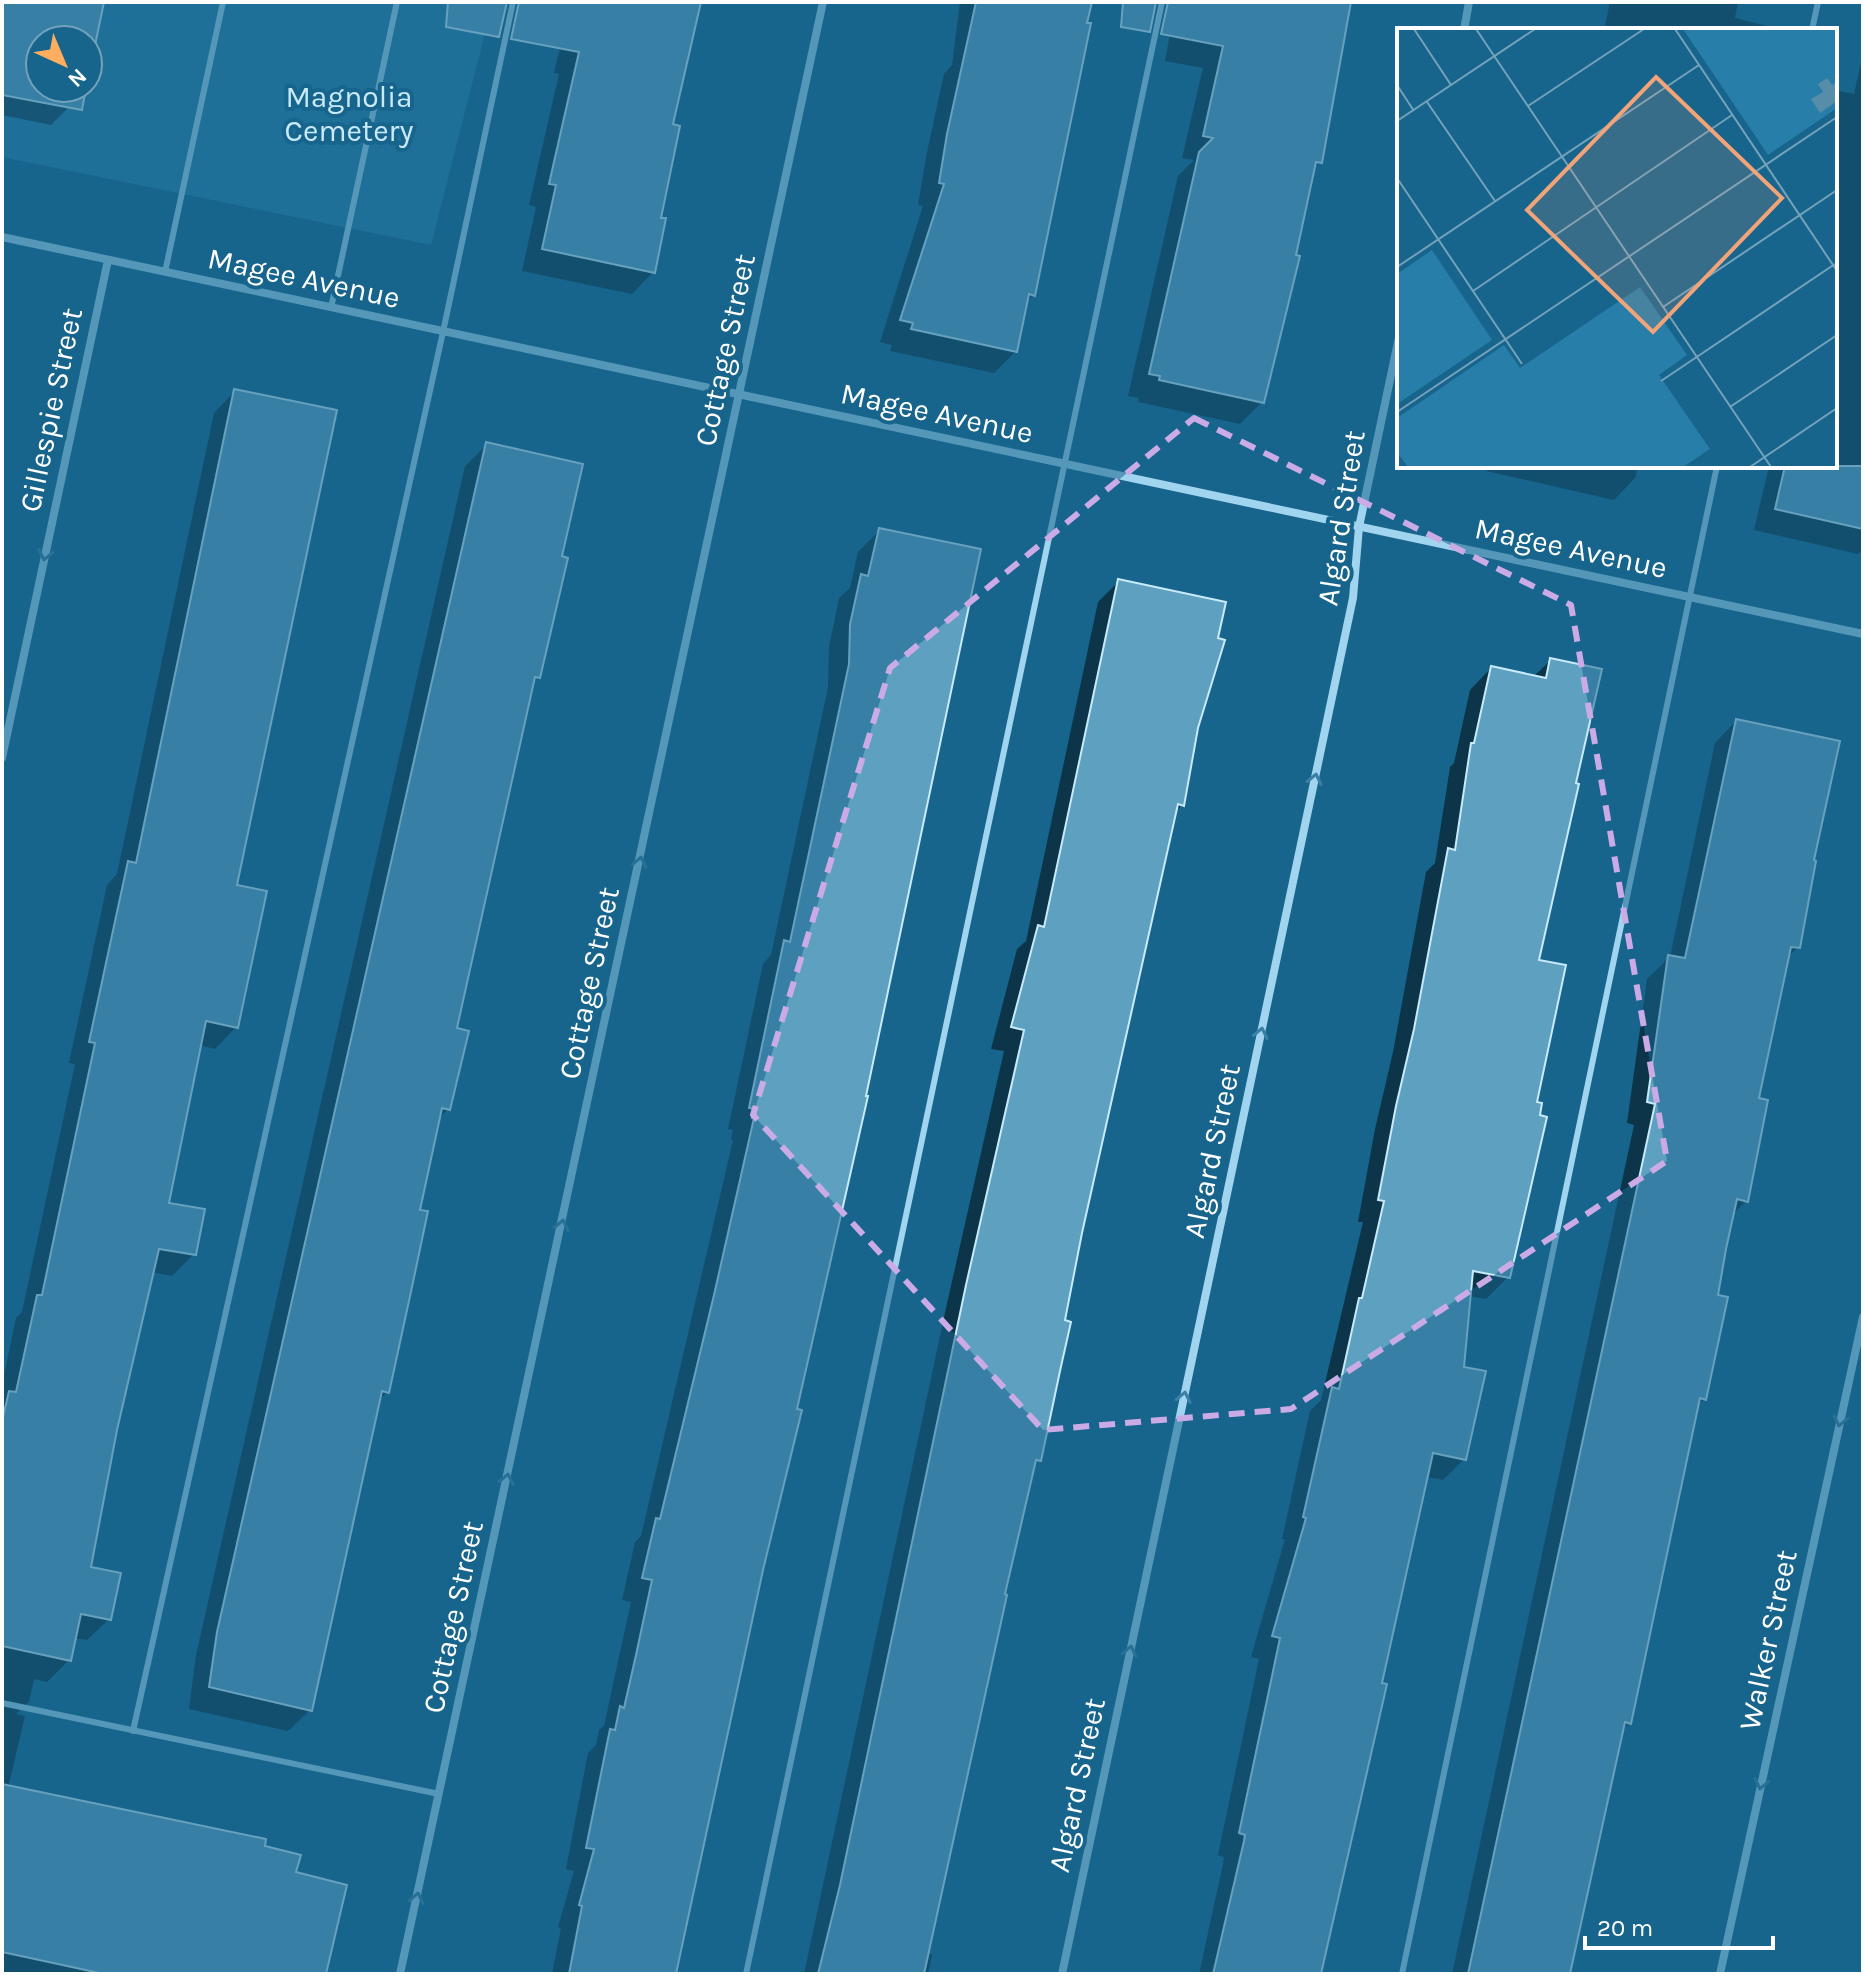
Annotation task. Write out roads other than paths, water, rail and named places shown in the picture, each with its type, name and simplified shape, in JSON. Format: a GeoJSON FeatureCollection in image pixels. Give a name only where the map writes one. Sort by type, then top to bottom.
{"type":"FeatureCollection","features":[{"type":"Feature","properties":{"kind":"street","name":"Cottage Street"},"geometry":{"type":"LineString","coordinates":[[400,1974],[823,2]]}},
{"type":"Feature","properties":{"kind":"street"},"geometry":{"type":"LineString","coordinates":[[1464,28],[1469,2]]}},
{"type":"Feature","properties":{"kind":"street","name":"Magee Avenue"},"geometry":{"type":"LineString","coordinates":[[2,237],[1863,634]]}},
{"type":"Feature","properties":{"kind":"street","name":"Gillespie Street"},"geometry":{"type":"LineString","coordinates":[[2,758],[108,260]]}},
{"type":"Feature","properties":{"kind":"street","name":"Algard Street"},"geometry":{"type":"LineString","coordinates":[[1062,1974],[1350,613],[1359,527],[1397,346]]}},
{"type":"Feature","properties":{"kind":"street","name":"Walker Street"},"geometry":{"type":"LineString","coordinates":[[1720,1974],[1863,1317]]}},
{"type":"Feature","properties":{"kind":"lane"},"geometry":{"type":"LineString","coordinates":[[165,272],[223,2]]}},
{"type":"Feature","properties":{"kind":"lane"},"geometry":{"type":"LineString","coordinates":[[331,308],[397,2]]}},
{"type":"Feature","properties":{"kind":"lane"},"geometry":{"type":"LineString","coordinates":[[133,1731],[443,332],[513,2]]}},
{"type":"Feature","properties":{"kind":"lane"},"geometry":{"type":"LineString","coordinates":[[746,1974],[1162,2]]}},
{"type":"Feature","properties":{"kind":"lane"},"geometry":{"type":"LineString","coordinates":[[1812,28],[1818,2]]}},
{"type":"Feature","properties":{"kind":"lane"},"geometry":{"type":"LineString","coordinates":[[1402,1974],[1717,468]]}},
{"type":"Feature","properties":{"kind":"lane"},"geometry":{"type":"LineString","coordinates":[[2,1703],[439,1794]]}},
{"type":"Feature","properties":{"kind":"park label","name":"Magnolia Cemetery"},"geometry":{"type":"Point","coordinates":[349,114]}}]}
